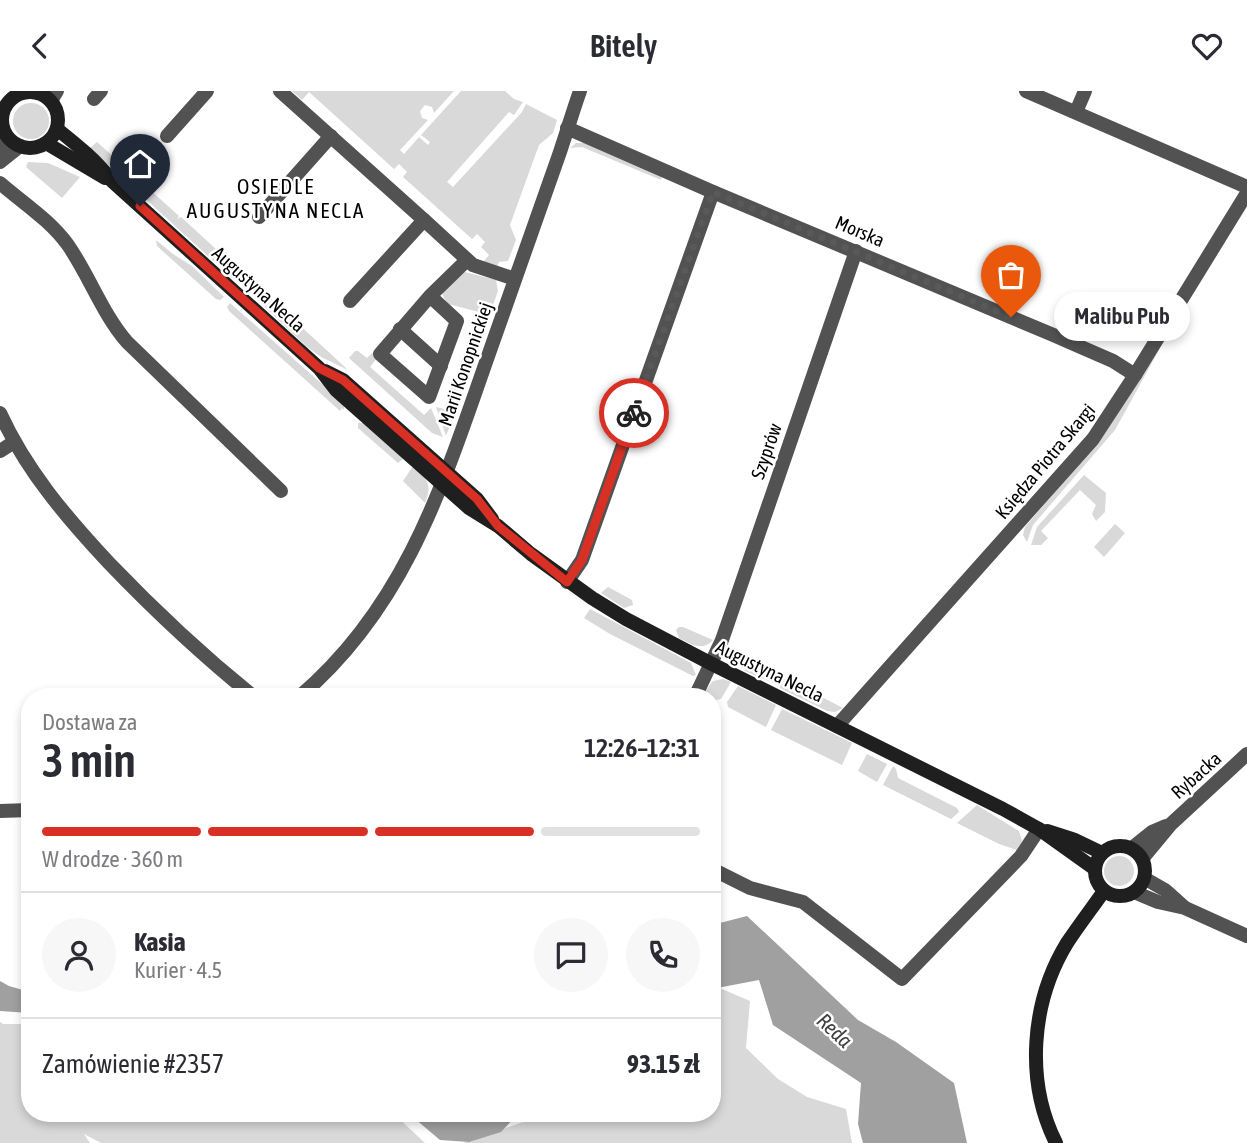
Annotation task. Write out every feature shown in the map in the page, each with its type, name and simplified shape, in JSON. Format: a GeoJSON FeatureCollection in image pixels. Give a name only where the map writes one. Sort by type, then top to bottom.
{"type":"FeatureCollection","features":[{"type":"Feature","properties":{"kind":"main road"},"geometry":{"type":"LineString","coordinates":[[38,92],[54,96],[57,129],[46,143],[29,148],[3,141],[2,105],[14,93],[38,92]]}},
{"type":"Feature","properties":{"kind":"main road","name":"Augustyna Necla"},"geometry":{"type":"LineString","coordinates":[[57,129],[99,164],[112,181],[319,368],[343,380],[444,478],[477,499],[498,526],[567,582],[626,619],[710,663],[977,795],[1039,829],[1095,869]]}},
{"type":"Feature","properties":{"kind":"main road","name":"Augustyna Necla"},"geometry":{"type":"LineString","coordinates":[[46,143],[112,181]]}},
{"type":"Feature","properties":{"kind":"main road","name":"Augustyna Necla"},"geometry":{"type":"LineString","coordinates":[[1039,829],[1075,840],[1102,853]]}},
{"type":"Feature","properties":{"kind":"main road"},"geometry":{"type":"LineString","coordinates":[[1116,846],[1137,853],[1145,868],[1144,878],[1134,892],[1119,896],[1104,891],[1099,885],[1095,869],[1102,853],[1116,846]]}},
{"type":"Feature","properties":{"kind":"main road"},"geometry":{"type":"LineString","coordinates":[[1056,1143],[1041,1104],[1037,1070],[1037,1027],[1045,993],[1066,945],[1104,891]]}},
{"type":"Feature","properties":{"kind":"street"},"geometry":{"type":"LineString","coordinates":[[167,136],[207,91]]}},
{"type":"Feature","properties":{"kind":"street"},"geometry":{"type":"LineString","coordinates":[[280,91],[467,260],[480,269],[515,279]]}},
{"type":"Feature","properties":{"kind":"street","name":"Marii Konopnickiej"},"geometry":{"type":"LineString","coordinates":[[309,688],[353,643],[401,575],[425,526],[580,91]]}},
{"type":"Feature","properties":{"kind":"street"},"geometry":{"type":"LineString","coordinates":[[1026,91],[1247,187]]}},
{"type":"Feature","properties":{"kind":"street"},"geometry":{"type":"LineString","coordinates":[[1076,112],[1085,91]]}},
{"type":"Feature","properties":{"kind":"street","name":"Morska"},"geometry":{"type":"LineString","coordinates":[[567,128],[1063,339],[1112,361],[1135,375]]}},
{"type":"Feature","properties":{"kind":"street"},"geometry":{"type":"LineString","coordinates":[[259,217],[331,136]]}},
{"type":"Feature","properties":{"kind":"street"},"geometry":{"type":"LineString","coordinates":[[0,162],[20,146]]}},
{"type":"Feature","properties":{"kind":"street"},"geometry":{"type":"LineString","coordinates":[[0,183],[49,223],[68,246],[111,324],[127,342],[281,491]]}},
{"type":"Feature","properties":{"kind":"street"},"geometry":{"type":"LineString","coordinates":[[567,582],[582,560],[713,192]]}},
{"type":"Feature","properties":{"kind":"street","name":"Księdza Piotra Skargi"},"geometry":{"type":"LineString","coordinates":[[837,726],[1093,439],[1247,193]]}},
{"type":"Feature","properties":{"kind":"street"},"geometry":{"type":"LineString","coordinates":[[350,301],[425,220]]}},
{"type":"Feature","properties":{"kind":"street","name":"Szyprów"},"geometry":{"type":"LineString","coordinates":[[699,688],[722,640],[856,251]]}},
{"type":"Feature","properties":{"kind":"street"},"geometry":{"type":"LineString","coordinates":[[430,296],[457,321],[429,397],[380,354],[430,296],[467,260]]}},
{"type":"Feature","properties":{"kind":"street"},"geometry":{"type":"LineString","coordinates":[[400,330],[441,366]]}},
{"type":"Feature","properties":{"kind":"street"},"geometry":{"type":"LineString","coordinates":[[0,413],[13,442],[83,535],[203,656],[243,688]]}},
{"type":"Feature","properties":{"kind":"street"},"geometry":{"type":"LineString","coordinates":[[0,451],[13,442]]}},
{"type":"Feature","properties":{"kind":"street","name":"Rybacka"},"geometry":{"type":"LineString","coordinates":[[1137,853],[1152,832],[1171,824],[1247,754]]}},
{"type":"Feature","properties":{"kind":"street"},"geometry":{"type":"LineString","coordinates":[[0,811],[21,810]]}},
{"type":"Feature","properties":{"kind":"street"},"geometry":{"type":"LineString","coordinates":[[721,873],[751,888],[803,902],[902,979],[1021,856],[1039,829]]}},
{"type":"Feature","properties":{"kind":"street"},"geometry":{"type":"LineString","coordinates":[[1144,878],[1165,890],[1185,908]]}},
{"type":"Feature","properties":{"kind":"street"},"geometry":{"type":"LineString","coordinates":[[1134,892],[1158,902],[1185,908],[1247,936]]}},
{"type":"Feature","properties":{"kind":"shaded area"},"geometry":{"type":"Polygon","coordinates":[[[292,91],[454,91],[434,113],[432,107],[425,105],[420,111],[422,118],[428,120],[400,150],[404,154],[419,137],[428,145],[430,142],[421,135],[461,91],[505,91],[514,99],[523,102],[514,115],[509,112],[447,182],[453,187],[522,112],[526,104],[557,120],[553,133],[539,145],[510,225],[516,240],[508,261],[499,262],[497,267],[483,262],[489,255],[481,247],[485,242],[477,234],[472,239],[403,177],[407,172],[399,164],[394,169],[309,92],[302,100],[292,91]]]}},
{"type":"Feature","properties":{"kind":"shaded area"},"geometry":{"type":"Polygon","coordinates":[[[31,103],[44,108],[49,121],[44,134],[31,139],[18,134],[13,121],[18,108],[31,103]]]}},
{"type":"Feature","properties":{"kind":"shaded area"},"geometry":{"type":"Polygon","coordinates":[[[97,142],[179,216],[177,219],[181,217],[241,272],[238,281],[90,148],[97,142]]]}},
{"type":"Feature","properties":{"kind":"shaded area"},"geometry":{"type":"Polygon","coordinates":[[[576,143],[585,143],[662,176],[661,180],[582,147],[570,148],[576,143]]]}},
{"type":"Feature","properties":{"kind":"shaded area"},"geometry":{"type":"Polygon","coordinates":[[[28,162],[48,163],[80,177],[62,198],[26,167],[28,162]]]}},
{"type":"Feature","properties":{"kind":"shaded area"},"geometry":{"type":"Polygon","coordinates":[[[156,240],[192,266],[224,297],[216,299],[157,246],[156,240]]]}},
{"type":"Feature","properties":{"kind":"shaded area"},"geometry":{"type":"Polygon","coordinates":[[[465,272],[496,280],[498,291],[493,305],[488,304],[452,407],[456,410],[446,436],[436,407],[444,409],[479,312],[448,304],[443,292],[465,272]]]}},
{"type":"Feature","properties":{"kind":"shaded area"},"geometry":{"type":"Polygon","coordinates":[[[248,282],[253,282],[348,370],[307,347],[244,287],[248,282]]]}},
{"type":"Feature","properties":{"kind":"shaded area"},"geometry":{"type":"Polygon","coordinates":[[[230,303],[338,398],[344,405],[344,410],[342,408],[340,411],[229,311],[227,307],[230,303]]]}},
{"type":"Feature","properties":{"kind":"shaded area"},"geometry":{"type":"Polygon","coordinates":[[[1159,350],[1115,430],[1033,525],[1027,542],[1023,535],[1025,527],[1103,436],[1159,350]]]}},
{"type":"Feature","properties":{"kind":"shaded area"},"geometry":{"type":"Polygon","coordinates":[[[355,351],[367,358],[372,353],[377,358],[370,367],[424,415],[431,408],[443,437],[432,433],[349,358],[355,351]]]}},
{"type":"Feature","properties":{"kind":"shaded area"},"geometry":{"type":"Polygon","coordinates":[[[358,423],[364,423],[404,458],[398,463],[358,428],[358,423]]]}},
{"type":"Feature","properties":{"kind":"shaded area"},"geometry":{"type":"Polygon","coordinates":[[[413,466],[427,482],[425,503],[403,481],[413,466]]]}},
{"type":"Feature","properties":{"kind":"shaded area"},"geometry":{"type":"Polygon","coordinates":[[[1084,475],[1106,493],[1105,512],[1096,521],[1092,514],[1096,505],[1080,490],[1041,531],[1048,538],[1041,545],[1031,545],[1037,527],[1084,475]]]}},
{"type":"Feature","properties":{"kind":"shaded area"},"geometry":{"type":"Polygon","coordinates":[[[1115,524],[1125,533],[1104,557],[1094,547],[1115,524]]]}},
{"type":"Feature","properties":{"kind":"shaded area"},"geometry":{"type":"Polygon","coordinates":[[[608,587],[632,600],[633,605],[624,608],[601,593],[608,587]]]}},
{"type":"Feature","properties":{"kind":"shaded area"},"geometry":{"type":"Polygon","coordinates":[[[590,609],[691,663],[696,675],[693,676],[610,634],[584,618],[590,609]]]}},
{"type":"Feature","properties":{"kind":"shaded area"},"geometry":{"type":"Polygon","coordinates":[[[679,627],[713,640],[705,646],[692,644],[679,638],[676,630],[679,627]]]}},
{"type":"Feature","properties":{"kind":"shaded area"},"geometry":{"type":"Polygon","coordinates":[[[754,663],[777,674],[773,683],[745,671],[754,663]]]}},
{"type":"Feature","properties":{"kind":"shaded area"},"geometry":{"type":"Polygon","coordinates":[[[783,677],[843,708],[835,712],[827,711],[780,688],[783,677]]]}},
{"type":"Feature","properties":{"kind":"shaded area"},"geometry":{"type":"Polygon","coordinates":[[[723,679],[731,682],[721,699],[721,688],[708,688],[713,681],[723,679]]]}},
{"type":"Feature","properties":{"kind":"shaded area"},"geometry":{"type":"Polygon","coordinates":[[[738,686],[776,705],[766,727],[728,707],[727,702],[738,686]]]}},
{"type":"Feature","properties":{"kind":"shaded area"},"geometry":{"type":"Polygon","coordinates":[[[782,709],[852,743],[842,765],[771,730],[782,709]]]}},
{"type":"Feature","properties":{"kind":"shaded area"},"geometry":{"type":"Polygon","coordinates":[[[867,754],[887,764],[877,782],[858,771],[867,754]]]}},
{"type":"Feature","properties":{"kind":"shaded area"},"geometry":{"type":"Polygon","coordinates":[[[893,766],[898,778],[957,808],[959,812],[951,819],[883,785],[893,766]]]}},
{"type":"Feature","properties":{"kind":"shaded area"},"geometry":{"type":"Polygon","coordinates":[[[977,805],[1019,831],[1022,841],[1017,850],[957,823],[977,805]]]}},
{"type":"Feature","properties":{"kind":"shaded area"},"geometry":{"type":"Polygon","coordinates":[[[1119,856],[1130,860],[1134,871],[1130,882],[1119,886],[1108,882],[1104,871],[1108,860],[1119,856]]]}},
{"type":"Feature","properties":{"kind":"shaded area"},"geometry":{"type":"Polygon","coordinates":[[[721,989],[750,1001],[746,1048],[778,1079],[807,1097],[846,1109],[852,1143],[463,1143],[523,1122],[721,1122],[721,989]]]}},
{"type":"Feature","properties":{"kind":"shaded area"},"geometry":{"type":"Polygon","coordinates":[[[0,1022],[21,1024],[21,1122],[403,1122],[425,1143],[101,1143],[84,1134],[90,1143],[0,1143],[0,1022]]]}},
{"type":"Feature","properties":{"kind":"water","name":"Reda"},"geometry":{"type":"Polygon","coordinates":[[[747,916],[858,1020],[896,1042],[954,1083],[967,1143],[863,1143],[858,1124],[861,1083],[773,1025],[759,980],[721,987],[721,923],[747,916]]]}},
{"type":"Feature","properties":{"kind":"water"},"geometry":{"type":"Polygon","coordinates":[[[0,981],[21,989],[21,1012],[0,1011],[0,981]]]}},
{"type":"Feature","properties":{"kind":"water"},"geometry":{"type":"Polygon","coordinates":[[[419,1122],[510,1122],[501,1132],[469,1142],[440,1140],[419,1122]]]}},
{"type":"Feature","properties":{"kind":"way so far"},"geometry":{"type":"LineString","coordinates":[[634,413],[713,192],[1011,317]]}},
{"type":"Feature","properties":{"kind":"place","name":"Malibu Pub"},"geometry":{"type":"Point","coordinates":[1011,317]}},
{"type":"Feature","properties":{"kind":"district","name":"OSIEDLE AUGUSTYNA NECLA"},"geometry":{"type":"Point","coordinates":[276,198]}},
{"type":"Feature","properties":{"kind":"route"},"geometry":{"type":"LineString","coordinates":[[140,206],[319,368],[343,380],[477,499],[498,526],[567,582],[582,560],[634,413]]}}]}
